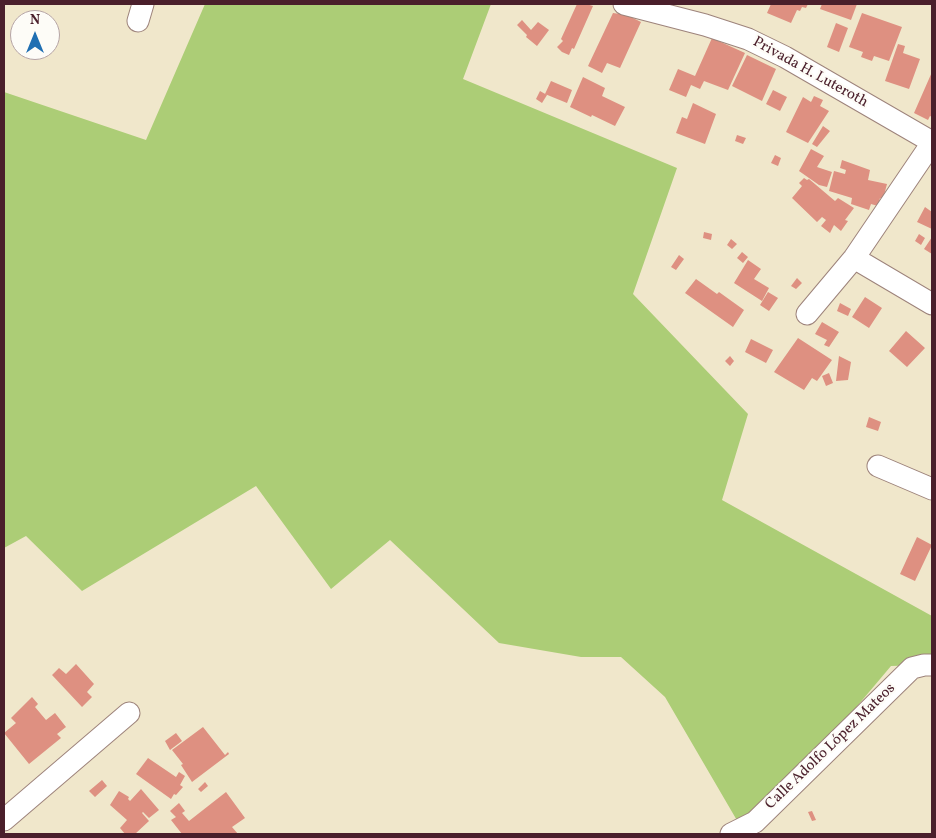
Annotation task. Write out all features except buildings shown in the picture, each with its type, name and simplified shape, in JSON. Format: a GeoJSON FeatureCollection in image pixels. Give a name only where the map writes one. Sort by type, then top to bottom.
{"type":"FeatureCollection","features":[{"type":"Feature","properties":{"kind":"street","name":"Privada H. Luteroth"},"geometry":{"type":"LineString","coordinates":[[624,4],[705,25],[748,39],[785,57],[932,142]]}},
{"type":"Feature","properties":{"kind":"street"},"geometry":{"type":"LineString","coordinates":[[807,314],[854,258],[932,142]]}},
{"type":"Feature","properties":{"kind":"street"},"geometry":{"type":"LineString","coordinates":[[854,258],[932,304]]}},
{"type":"Feature","properties":{"kind":"street"},"geometry":{"type":"LineString","coordinates":[[878,466],[932,489]]}},
{"type":"Feature","properties":{"kind":"street","name":"Calle Adolfo López Mateos"},"geometry":{"type":"LineString","coordinates":[[731,834],[755,822],[912,668],[932,665]]}},
{"type":"Feature","properties":{"kind":"street"},"geometry":{"type":"LineString","coordinates":[[4,820],[129,713]]}},
{"type":"Feature","properties":{"kind":"green space"},"geometry":{"type":"Polygon","coordinates":[[[205,4],[491,4],[463,79],[677,168],[633,294],[748,414],[722,500],[932,616],[932,654],[924,665],[891,666],[783,794],[742,829],[665,697],[621,657],[581,657],[499,643],[390,540],[331,589],[256,486],[82,591],[26,536],[4,548],[4,92],[146,140],[205,4]]]}}]}
